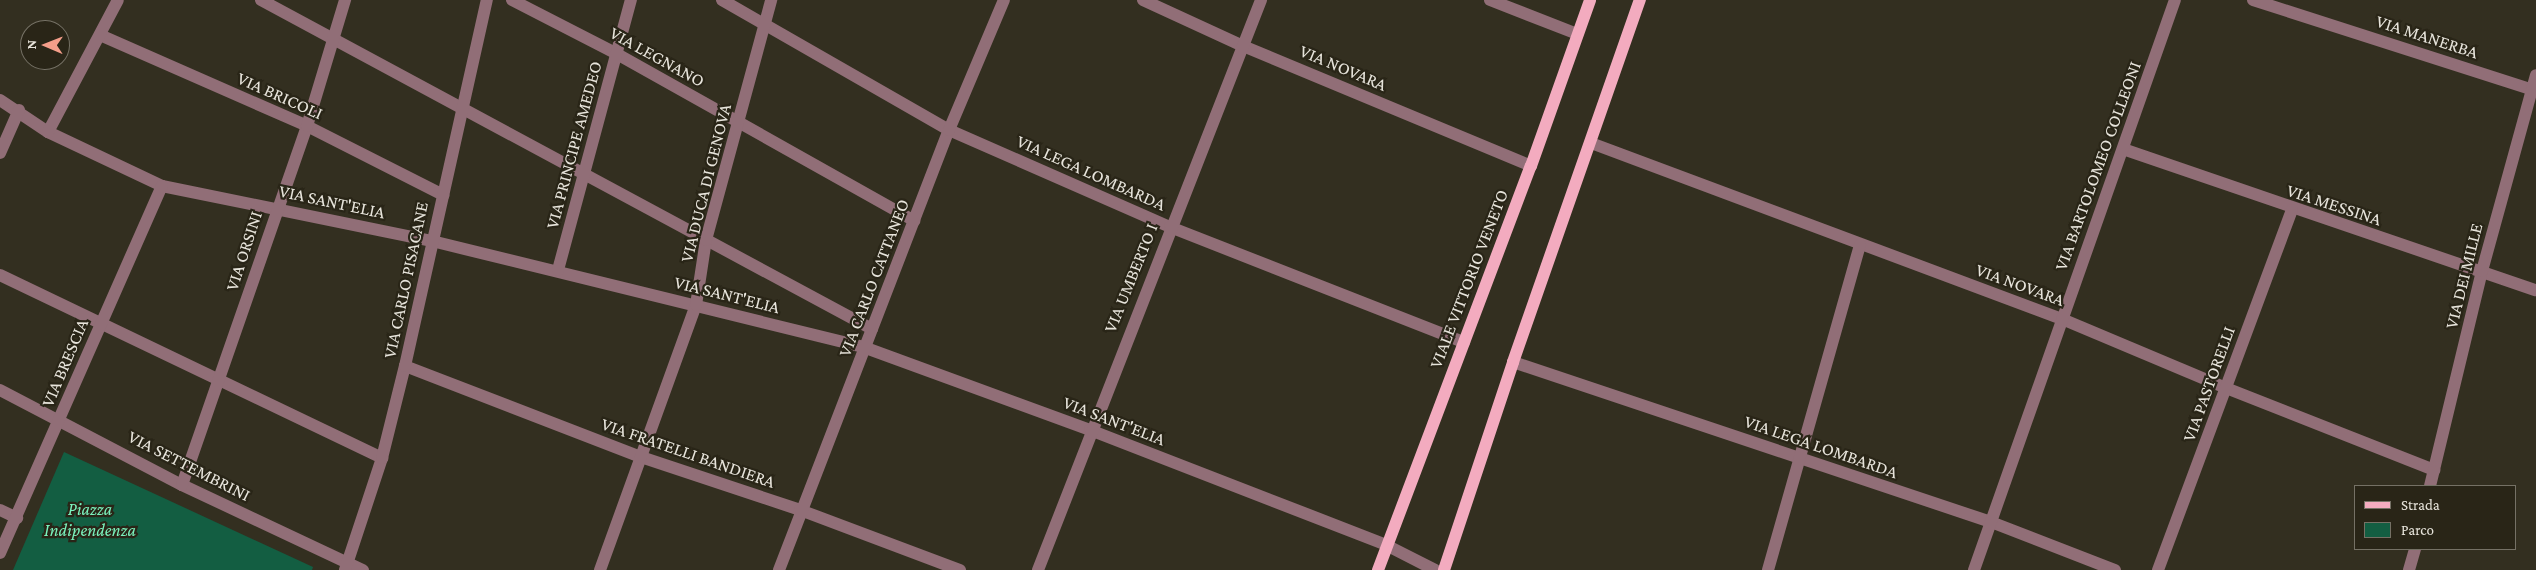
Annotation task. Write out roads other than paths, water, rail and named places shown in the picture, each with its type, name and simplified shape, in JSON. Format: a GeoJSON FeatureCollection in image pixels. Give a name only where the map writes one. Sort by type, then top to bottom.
{"type":"FeatureCollection","features":[{"type":"Feature","properties":{"kind":"main road","name":"VIALE VITTORIO VENETO"},"geometry":{"type":"LineString","coordinates":[[1378,570],[1531,166],[1590,0]]}},
{"type":"Feature","properties":{"kind":"main road"},"geometry":{"type":"LineString","coordinates":[[1444,570],[1513,362],[1640,0]]}},
{"type":"Feature","properties":{"kind":"street"},"geometry":{"type":"LineString","coordinates":[[48,132],[118,0]]}},
{"type":"Feature","properties":{"kind":"street"},"geometry":{"type":"LineString","coordinates":[[261,0],[872,329]]}},
{"type":"Feature","properties":{"kind":"street","name":"VIA ORSINI"},"geometry":{"type":"LineString","coordinates":[[182,484],[307,126],[345,0]]}},
{"type":"Feature","properties":{"kind":"street","name":"VIA CARLO PISACANE"},"geometry":{"type":"LineString","coordinates":[[346,567],[382,458],[405,366],[432,241],[464,111],[487,0]]}},
{"type":"Feature","properties":{"kind":"street","name":"VIA LEGNANO"},"geometry":{"type":"LineString","coordinates":[[512,0],[617,54],[914,221]]}},
{"type":"Feature","properties":{"kind":"street","name":"VIA PRINCIPE AMEDEO"},"geometry":{"type":"LineString","coordinates":[[558,270],[631,0]]}},
{"type":"Feature","properties":{"kind":"street","name":"VIA LEGA LOMBARDA"},"geometry":{"type":"LineString","coordinates":[[722,0],[948,130],[1170,227],[1464,342]]}},
{"type":"Feature","properties":{"kind":"street","name":"VIA DUCA DI GENOVA"},"geometry":{"type":"LineString","coordinates":[[600,570],[696,305],[706,240],[772,0]]}},
{"type":"Feature","properties":{"kind":"street","name":"VIA CARLO CATTANEO"},"geometry":{"type":"LineString","coordinates":[[779,570],[800,510],[866,348],[948,130],[1004,0]]}},
{"type":"Feature","properties":{"kind":"street","name":"VIA NOVARA"},"geometry":{"type":"LineString","coordinates":[[1143,0],[1243,46],[1531,166]]}},
{"type":"Feature","properties":{"kind":"street","name":"VIA UMBERTO I"},"geometry":{"type":"LineString","coordinates":[[1038,570],[1090,430],[1261,0]]}},
{"type":"Feature","properties":{"kind":"street"},"geometry":{"type":"LineString","coordinates":[[1490,0],[1578,34]]}},
{"type":"Feature","properties":{"kind":"street","name":"VIA BARTOLOMEO COLLEONI"},"geometry":{"type":"LineString","coordinates":[[1974,570],[2176,0]]}},
{"type":"Feature","properties":{"kind":"street","name":"VIA MANERBA"},"geometry":{"type":"LineString","coordinates":[[2253,0],[2533,90]]}},
{"type":"Feature","properties":{"kind":"street","name":"VIA BRICOLI"},"geometry":{"type":"LineString","coordinates":[[100,35],[307,126],[443,195]]}},
{"type":"Feature","properties":{"kind":"street","name":"VIA DEI MILLE"},"geometry":{"type":"LineString","coordinates":[[2430,485],[2482,271],[2536,75]]}},
{"type":"Feature","properties":{"kind":"street","name":"VIA SANT'ELIA"},"geometry":{"type":"LineString","coordinates":[[0,100],[19,110],[48,132],[162,186],[432,241],[558,270],[866,348],[1090,430],[1386,545],[1435,570]]}},
{"type":"Feature","properties":{"kind":"street"},"geometry":{"type":"LineString","coordinates":[[0,153],[19,110]]}},
{"type":"Feature","properties":{"kind":"street","name":"VIA NOVARA"},"geometry":{"type":"LineString","coordinates":[[1591,142],[1860,245],[2062,319],[2226,388],[2434,470]]}},
{"type":"Feature","properties":{"kind":"street","name":"VIA MESSINA"},"geometry":{"type":"LineString","coordinates":[[2123,149],[2292,210],[2536,290]]}},
{"type":"Feature","properties":{"kind":"street","name":"VIA BRESCIA"},"geometry":{"type":"LineString","coordinates":[[0,553],[60,419],[100,322],[162,186]]}},
{"type":"Feature","properties":{"kind":"street","name":"VIA PASTORELLI"},"geometry":{"type":"LineString","coordinates":[[2158,570],[2292,210]]}},
{"type":"Feature","properties":{"kind":"street"},"geometry":{"type":"LineString","coordinates":[[1768,570],[1802,458],[1860,245]]}},
{"type":"Feature","properties":{"kind":"street"},"geometry":{"type":"LineString","coordinates":[[0,275],[382,458]]}},
{"type":"Feature","properties":{"kind":"street","name":"VIA LEGA LOMBARDA"},"geometry":{"type":"LineString","coordinates":[[1513,362],[1991,522],[2115,570]]}},
{"type":"Feature","properties":{"kind":"street","name":"VIA FRATELLI BANDIERA"},"geometry":{"type":"LineString","coordinates":[[405,366],[641,457],[800,510],[960,570]]}},
{"type":"Feature","properties":{"kind":"street","name":"VIA SETTEMBRINI"},"geometry":{"type":"LineString","coordinates":[[0,390],[60,419],[182,484],[346,567],[363,570]]}},
{"type":"Feature","properties":{"kind":"street"},"geometry":{"type":"LineString","coordinates":[[0,510],[16,518]]}},
{"type":"Feature","properties":{"kind":"street"},"geometry":{"type":"LineString","coordinates":[[2409,570],[2415,550]]}},
{"type":"Feature","properties":{"kind":"park label","name":"Piazza Indipendenza"},"geometry":{"type":"Point","coordinates":[90,520]}}]}
